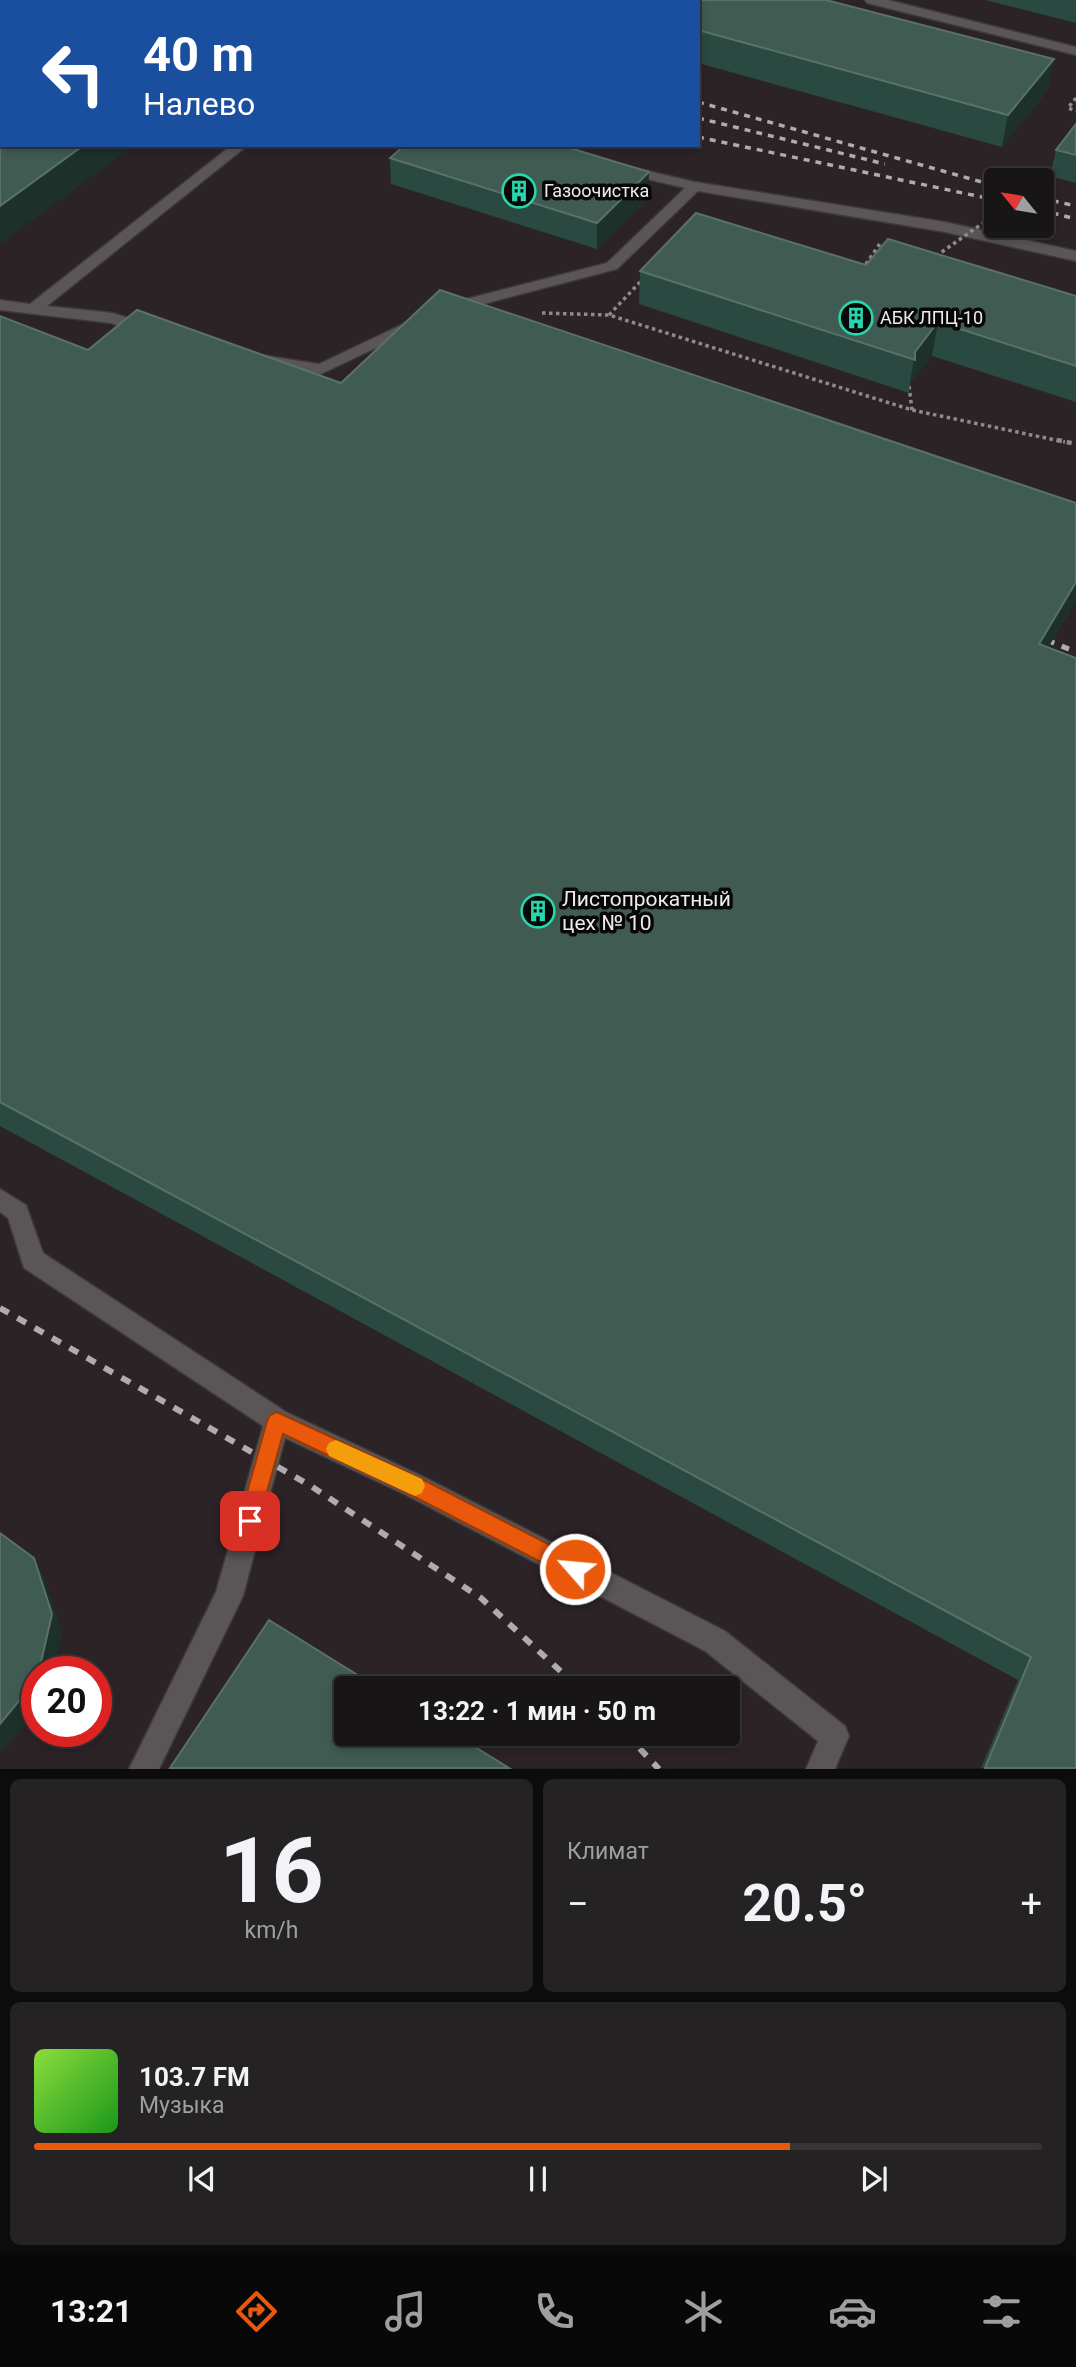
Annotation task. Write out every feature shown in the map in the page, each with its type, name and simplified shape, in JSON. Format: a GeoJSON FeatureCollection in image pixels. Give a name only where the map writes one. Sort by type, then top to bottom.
{"type":"FeatureCollection","features":[{"type":"Feature","properties":{"kind":"lane"},"geometry":{"type":"LineString","coordinates":[[872,0],[1076,51]]}},
{"type":"Feature","properties":{"kind":"lane"},"geometry":{"type":"LineString","coordinates":[[32,310],[237,147]]}},
{"type":"Feature","properties":{"kind":"lane"},"geometry":{"type":"LineString","coordinates":[[602,164],[695,187],[945,227],[1076,256]]}},
{"type":"Feature","properties":{"kind":"lane"},"geometry":{"type":"LineString","coordinates":[[247,357],[321,369],[441,310],[612,267],[695,187]]}},
{"type":"Feature","properties":{"kind":"lane"},"geometry":{"type":"LineString","coordinates":[[0,305],[113,318],[162,335]]}},
{"type":"Feature","properties":{"kind":"lane"},"geometry":{"type":"LineString","coordinates":[[0,1199],[18,1212],[33,1260],[277,1421],[412,1485],[715,1641],[835,1736],[820,1769]]}},
{"type":"Feature","properties":{"kind":"lane"},"geometry":{"type":"LineString","coordinates":[[144,1769],[229,1596],[277,1421]]}},
{"type":"Feature","properties":{"kind":"path"},"geometry":{"type":"LineString","coordinates":[[1076,98],[1069,108],[1076,111]]}},
{"type":"Feature","properties":{"kind":"path"},"geometry":{"type":"LineString","coordinates":[[934,257],[984,222]]}},
{"type":"Feature","properties":{"kind":"path"},"geometry":{"type":"LineString","coordinates":[[860,272],[883,240],[870,237]]}},
{"type":"Feature","properties":{"kind":"path"},"geometry":{"type":"LineString","coordinates":[[935,251],[948,253]]}},
{"type":"Feature","properties":{"kind":"path"},"geometry":{"type":"LineString","coordinates":[[645,277],[608,315],[912,410],[1076,444]]}},
{"type":"Feature","properties":{"kind":"path"},"geometry":{"type":"LineString","coordinates":[[909,385],[912,410]]}},
{"type":"Feature","properties":{"kind":"shaded area","name":"Листопрокатный цех № 10"},"geometry":{"type":"Polygon","coordinates":[[[700,0],[1076,0],[1076,1768],[0,1769],[0,147],[700,147],[700,0]]]}},
{"type":"Feature","properties":{"kind":"building"},"geometry":{"type":"Polygon","coordinates":[[[700,0],[826,0],[1054,59],[1008,115],[700,31],[700,0]]]}},
{"type":"Feature","properties":{"kind":"building"},"geometry":{"type":"Polygon","coordinates":[[[1076,124],[1076,155],[1056,150],[1076,124]]]}},
{"type":"Feature","properties":{"kind":"building"},"geometry":{"type":"Polygon","coordinates":[[[0,147],[81,147],[0,206],[0,147]]]}},
{"type":"Feature","properties":{"kind":"building"},"geometry":{"type":"Polygon","coordinates":[[[403,147],[567,147],[649,172],[597,223],[390,158],[403,147]]]}},
{"type":"Feature","properties":{"kind":"building"},"geometry":{"type":"Polygon","coordinates":[[[696,213],[866,265],[888,239],[1076,296],[1076,366],[938,322],[915,352],[915,360],[640,271],[696,213]]]}},
{"type":"Feature","properties":{"kind":"building","name":"Листопрокатный цех № 10"},"geometry":{"type":"Polygon","coordinates":[[[440,290],[1076,503],[1076,582],[1039,644],[1076,658],[1076,1768],[985,1768],[1031,1657],[0,1102],[0,316],[88,350],[137,310],[341,383],[440,290]]]}},
{"type":"Feature","properties":{"kind":"building"},"geometry":{"type":"Polygon","coordinates":[[[0,1533],[34,1558],[52,1614],[42,1656],[21,1656],[21,1698],[0,1724],[0,1533]]]}},
{"type":"Feature","properties":{"kind":"building"},"geometry":{"type":"Polygon","coordinates":[[[269,1620],[359,1676],[334,1676],[334,1746],[473,1746],[509,1768],[170,1768],[269,1620]]]}},
{"type":"Feature","properties":{"kind":"railway"},"geometry":{"type":"LineString","coordinates":[[700,103],[984,183]]}},
{"type":"Feature","properties":{"kind":"railway"},"geometry":{"type":"LineString","coordinates":[[700,118],[885,164]]}},
{"type":"Feature","properties":{"kind":"railway"},"geometry":{"type":"LineString","coordinates":[[700,137],[984,197]]}},
{"type":"Feature","properties":{"kind":"railway"},"geometry":{"type":"LineString","coordinates":[[1054,201],[1076,206]]}},
{"type":"Feature","properties":{"kind":"railway"},"geometry":{"type":"LineString","coordinates":[[1054,213],[1076,219]]}},
{"type":"Feature","properties":{"kind":"railway"},"geometry":{"type":"LineString","coordinates":[[1032,634],[1076,652]]}},
{"type":"Feature","properties":{"kind":"railway"},"geometry":{"type":"LineString","coordinates":[[0,1308],[311,1486],[481,1598],[566,1676]]}},
{"type":"Feature","properties":{"kind":"railway"},"geometry":{"type":"LineString","coordinates":[[637,1746],[659,1769]]}},
{"type":"Feature","properties":{"kind":"slow traffic"},"geometry":{"type":"LineString","coordinates":[[336,1449],[415,1486]]}},
{"type":"Feature","properties":{"kind":"place","name":"Газоочистка"},"geometry":{"type":"Point","coordinates":[519,191]}},
{"type":"Feature","properties":{"kind":"place","name":"АБК ЛПЦ-10"},"geometry":{"type":"Point","coordinates":[856,318]}},
{"type":"Feature","properties":{"kind":"place","name":"Листопрокатный цех № 10"},"geometry":{"type":"Point","coordinates":[538,911]}},
{"type":"Feature","properties":{"kind":"route"},"geometry":{"type":"LineString","coordinates":[[250,1521],[277,1421],[412,1485],[575,1569]]}}]}
